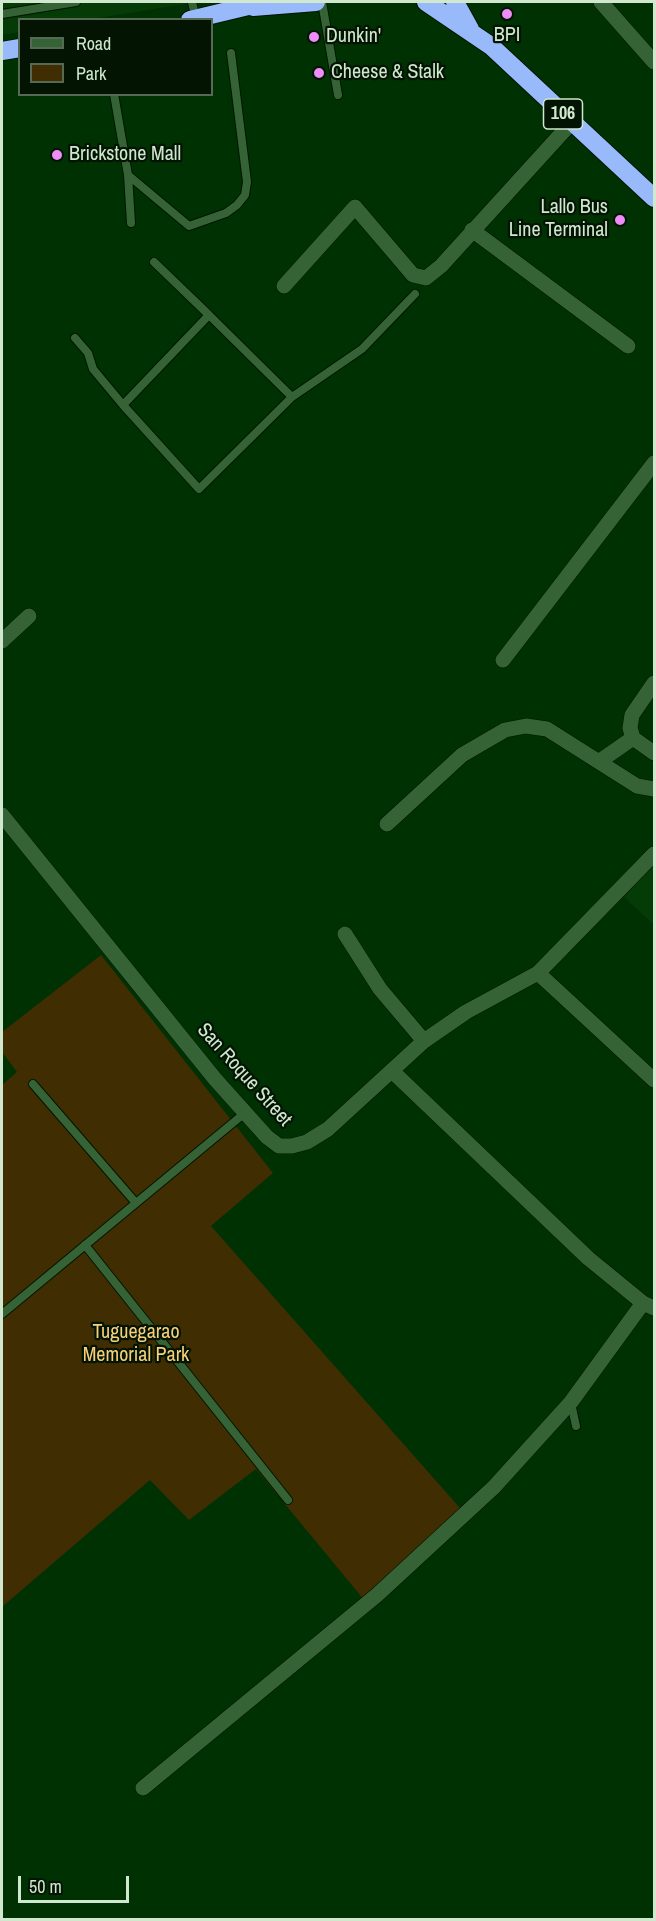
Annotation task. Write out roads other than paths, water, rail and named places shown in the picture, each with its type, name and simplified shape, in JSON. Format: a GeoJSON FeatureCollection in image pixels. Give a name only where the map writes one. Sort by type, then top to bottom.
{"type":"FeatureCollection","features":[{"type":"Feature","properties":{"kind":"highway"},"geometry":{"type":"LineString","coordinates":[[193,13],[257,4],[316,2]]}},
{"type":"Feature","properties":{"kind":"highway","name":"106"},"geometry":{"type":"LineString","coordinates":[[426,2],[490,46],[654,198]]}},
{"type":"Feature","properties":{"kind":"highway","name":"106"},"geometry":{"type":"LineString","coordinates":[[455,2],[471,31]]}},
{"type":"Feature","properties":{"kind":"highway"},"geometry":{"type":"LineString","coordinates":[[470,2],[471,31]]}},
{"type":"Feature","properties":{"kind":"highway"},"geometry":{"type":"LineString","coordinates":[[2,51],[18,48]]}},
{"type":"Feature","properties":{"kind":"street"},"geometry":{"type":"LineString","coordinates":[[601,2],[654,62]]}},
{"type":"Feature","properties":{"kind":"street"},"geometry":{"type":"LineString","coordinates":[[284,286],[355,207],[413,275],[426,278],[441,266],[572,122]]}},
{"type":"Feature","properties":{"kind":"street"},"geometry":{"type":"LineString","coordinates":[[472,230],[628,346]]}},
{"type":"Feature","properties":{"kind":"street"},"geometry":{"type":"LineString","coordinates":[[503,660],[654,463]]}},
{"type":"Feature","properties":{"kind":"street"},"geometry":{"type":"LineString","coordinates":[[2,641],[28,616]]}},
{"type":"Feature","properties":{"kind":"street"},"geometry":{"type":"LineString","coordinates":[[654,683],[632,716],[630,728],[633,738],[654,753]]}},
{"type":"Feature","properties":{"kind":"street"},"geometry":{"type":"LineString","coordinates":[[387,824],[462,755],[505,730],[526,726],[548,729],[637,786],[654,789]]}},
{"type":"Feature","properties":{"kind":"street"},"geometry":{"type":"LineString","coordinates":[[600,761],[633,738]]}},
{"type":"Feature","properties":{"kind":"street","name":"San Roque Street"},"geometry":{"type":"LineString","coordinates":[[2,815],[215,1079],[267,1137],[279,1146],[292,1146],[307,1142],[328,1129],[424,1041],[466,1012],[538,973],[654,854]]}},
{"type":"Feature","properties":{"kind":"street"},"geometry":{"type":"LineString","coordinates":[[345,934],[380,989],[424,1041]]}},
{"type":"Feature","properties":{"kind":"street"},"geometry":{"type":"LineString","coordinates":[[538,973],[654,1080]]}},
{"type":"Feature","properties":{"kind":"street"},"geometry":{"type":"LineString","coordinates":[[143,1788],[377,1595],[494,1487],[571,1402],[649,1306],[588,1258],[392,1071]]}},
{"type":"Feature","properties":{"kind":"lane"},"geometry":{"type":"LineString","coordinates":[[2,14],[76,2]]}},
{"type":"Feature","properties":{"kind":"lane"},"geometry":{"type":"LineString","coordinates":[[322,2],[338,94]]}},
{"type":"Feature","properties":{"kind":"lane"},"geometry":{"type":"LineString","coordinates":[[128,175],[189,226],[226,213],[237,205],[245,195],[247,182],[231,53]]}},
{"type":"Feature","properties":{"kind":"lane"},"geometry":{"type":"LineString","coordinates":[[114,96],[128,175],[131,224]]}},
{"type":"Feature","properties":{"kind":"lane"},"geometry":{"type":"LineString","coordinates":[[154,262],[292,397]]}},
{"type":"Feature","properties":{"kind":"lane"},"geometry":{"type":"LineString","coordinates":[[75,338],[88,353],[93,369],[199,489],[292,397],[362,349],[415,294]]}},
{"type":"Feature","properties":{"kind":"lane"},"geometry":{"type":"LineString","coordinates":[[123,405],[209,315]]}},
{"type":"Feature","properties":{"kind":"lane"},"geometry":{"type":"LineString","coordinates":[[33,1084],[136,1203]]}},
{"type":"Feature","properties":{"kind":"lane"},"geometry":{"type":"LineString","coordinates":[[2,1314],[246,1112]]}},
{"type":"Feature","properties":{"kind":"lane"},"geometry":{"type":"LineString","coordinates":[[85,1245],[288,1500]]}},
{"type":"Feature","properties":{"kind":"lane"},"geometry":{"type":"LineString","coordinates":[[571,1402],[576,1426]]}},
{"type":"Feature","properties":{"kind":"place","name":"BPI"},"geometry":{"type":"Point","coordinates":[507,14]}},
{"type":"Feature","properties":{"kind":"place","name":"Dunkin'"},"geometry":{"type":"Point","coordinates":[314,37]}},
{"type":"Feature","properties":{"kind":"place","name":"Cheese & Stalk"},"geometry":{"type":"Point","coordinates":[319,73]}},
{"type":"Feature","properties":{"kind":"place","name":"Brickstone Mall"},"geometry":{"type":"Point","coordinates":[57,155]}},
{"type":"Feature","properties":{"kind":"place","name":"Lallo Bus Line Terminal"},"geometry":{"type":"Point","coordinates":[620,220]}},
{"type":"Feature","properties":{"kind":"park label","name":"Tuguegarao Memorial Park"},"geometry":{"type":"Point","coordinates":[136,1344]}}]}
